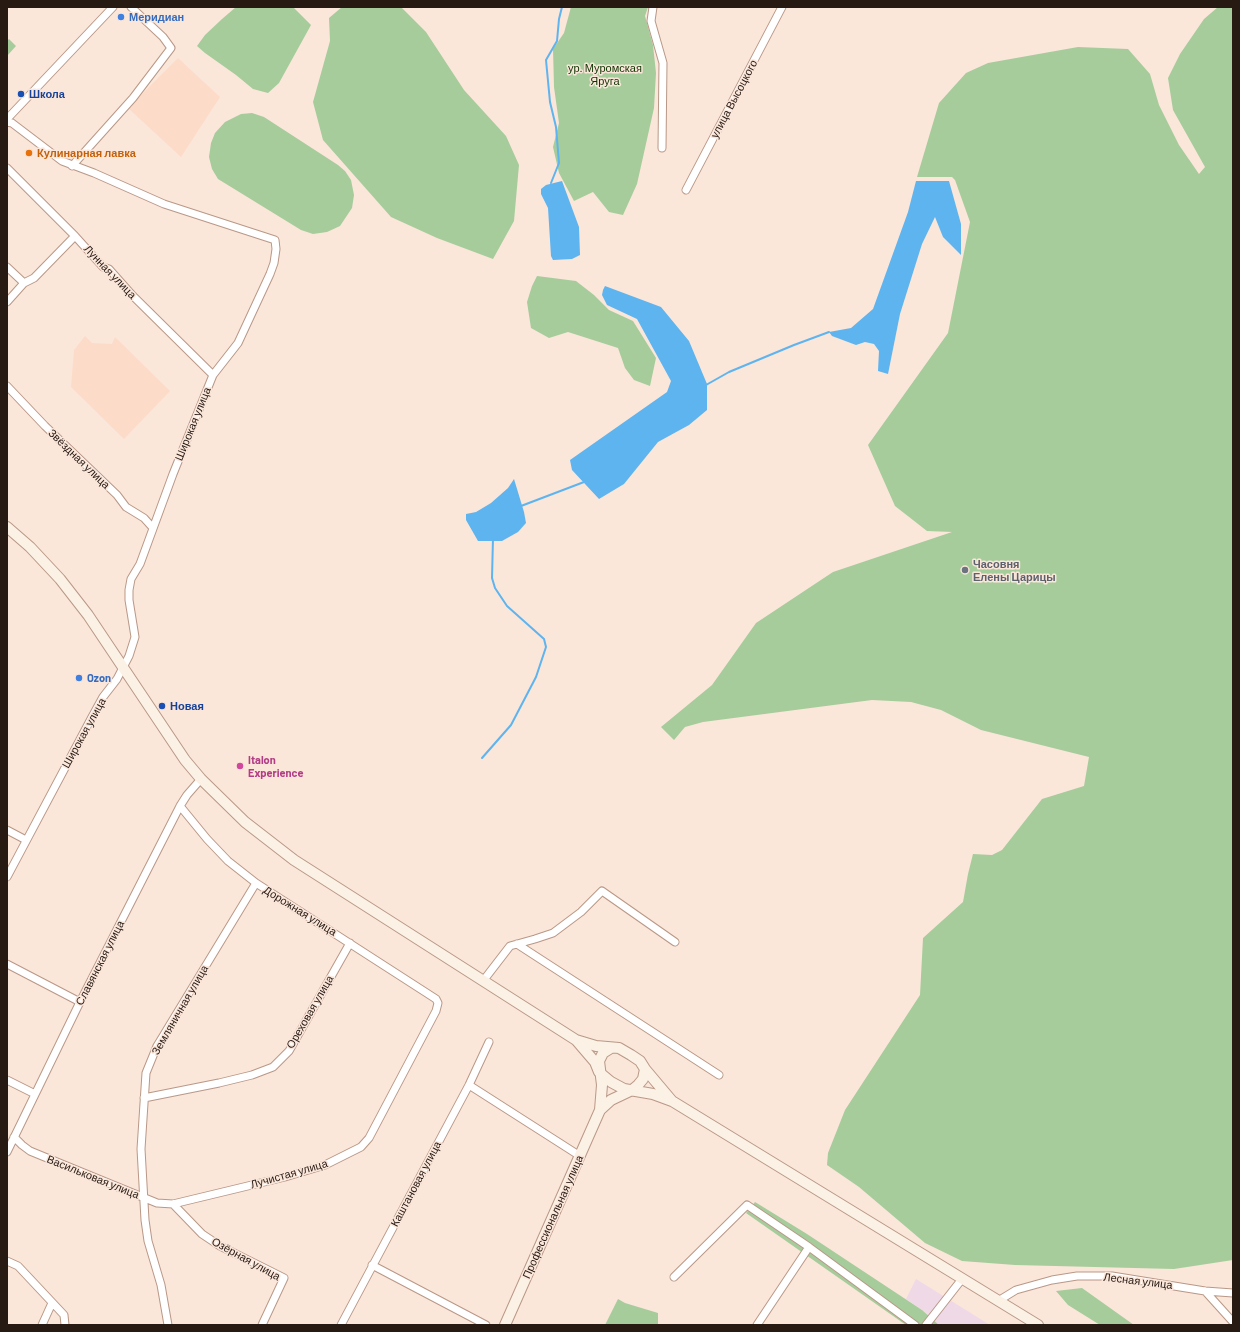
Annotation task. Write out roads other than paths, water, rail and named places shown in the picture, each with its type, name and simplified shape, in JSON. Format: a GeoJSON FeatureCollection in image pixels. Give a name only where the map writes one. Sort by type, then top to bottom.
{"type":"FeatureCollection","features":[{"type":"Feature","properties":{"kind":"main road"},"geometry":{"type":"LineString","coordinates":[[7,527],[30,547],[60,579],[88,615],[166,734],[185,760],[245,822],[294,860],[576,1040],[596,1046],[619,1048],[631,1055],[640,1061],[672,1101]]}},
{"type":"Feature","properties":{"kind":"main road"},"geometry":{"type":"LineString","coordinates":[[576,1040],[595,1062],[599,1072],[616,1085],[624,1089],[653,1094],[672,1101],[1038,1325]]}},
{"type":"Feature","properties":{"kind":"main road"},"geometry":{"type":"LineString","coordinates":[[600,1110],[602,1085],[598,1064],[603,1052],[611,1048]]}},
{"type":"Feature","properties":{"kind":"main road"},"geometry":{"type":"LineString","coordinates":[[600,1110],[611,1100],[632,1090],[638,1085],[643,1079],[645,1069]]}},
{"type":"Feature","properties":{"kind":"main road","name":"Профессиональная улица"},"geometry":{"type":"LineString","coordinates":[[505,1325],[600,1110]]}},
{"type":"Feature","properties":{"kind":"street"},"geometry":{"type":"LineString","coordinates":[[7,121],[113,7]]}},
{"type":"Feature","properties":{"kind":"street"},"geometry":{"type":"LineString","coordinates":[[72,166],[133,98],[171,48],[163,36],[131,7]]}},
{"type":"Feature","properties":{"kind":"street"},"geometry":{"type":"LineString","coordinates":[[653,7],[651,21],[662,63],[662,148]]}},
{"type":"Feature","properties":{"kind":"street","name":"улица Высоцкого"},"geometry":{"type":"LineString","coordinates":[[686,190],[782,7]]}},
{"type":"Feature","properties":{"kind":"street","name":"Широкая улица"},"geometry":{"type":"LineString","coordinates":[[7,121],[12,123],[62,161],[72,166],[94,173],[164,204],[275,240],[276,249],[274,263],[270,274],[238,343],[213,375],[173,474],[140,564],[131,579],[129,590],[135,637],[124,668],[92,717],[7,877]]}},
{"type":"Feature","properties":{"kind":"street","name":"Лунная улица"},"geometry":{"type":"LineString","coordinates":[[7,168],[213,375]]}},
{"type":"Feature","properties":{"kind":"street"},"geometry":{"type":"LineString","coordinates":[[7,302],[24,283],[34,278],[75,236]]}},
{"type":"Feature","properties":{"kind":"street"},"geometry":{"type":"LineString","coordinates":[[7,267],[24,283]]}},
{"type":"Feature","properties":{"kind":"street","name":"Звёздная улица"},"geometry":{"type":"LineString","coordinates":[[7,386],[45,426],[117,495],[126,507],[144,518],[153,528]]}},
{"type":"Feature","properties":{"kind":"street","name":"Славянская улица"},"geometry":{"type":"LineString","coordinates":[[7,1152],[80,1002],[180,806],[201,778]]}},
{"type":"Feature","properties":{"kind":"street","name":"Дорожная улица"},"geometry":{"type":"LineString","coordinates":[[180,806],[207,839],[228,861],[256,884],[436,999]]}},
{"type":"Feature","properties":{"kind":"street"},"geometry":{"type":"LineString","coordinates":[[7,830],[26,840]]}},
{"type":"Feature","properties":{"kind":"street","name":"Земляничная улица"},"geometry":{"type":"LineString","coordinates":[[144,1197],[141,1149],[146,1073],[157,1046],[256,884]]}},
{"type":"Feature","properties":{"kind":"street"},"geometry":{"type":"LineString","coordinates":[[483,980],[510,946],[553,933],[581,912],[602,890],[675,942]]}},
{"type":"Feature","properties":{"kind":"street","name":"Ореховая улица"},"geometry":{"type":"LineString","coordinates":[[144,1098],[219,1084],[252,1075],[273,1067],[289,1051],[350,943]]}},
{"type":"Feature","properties":{"kind":"street"},"geometry":{"type":"LineString","coordinates":[[517,944],[719,1075]]}},
{"type":"Feature","properties":{"kind":"street"},"geometry":{"type":"LineString","coordinates":[[7,964],[80,1002]]}},
{"type":"Feature","properties":{"kind":"street","name":"Лучистая улица"},"geometry":{"type":"LineString","coordinates":[[144,1197],[158,1203],[173,1204],[285,1177],[325,1165],[361,1147],[369,1138],[436,1011],[438,1003],[436,999]]}},
{"type":"Feature","properties":{"kind":"street","name":"Каштановая улица"},"geometry":{"type":"LineString","coordinates":[[341,1325],[372,1264],[469,1085],[489,1042]]}},
{"type":"Feature","properties":{"kind":"street"},"geometry":{"type":"LineString","coordinates":[[7,1080],[35,1094]]}},
{"type":"Feature","properties":{"kind":"street"},"geometry":{"type":"LineString","coordinates":[[469,1085],[580,1156]]}},
{"type":"Feature","properties":{"kind":"street","name":"Васильковая улица"},"geometry":{"type":"LineString","coordinates":[[14,1138],[30,1151],[144,1197],[148,1241],[161,1285],[168,1325]]}},
{"type":"Feature","properties":{"kind":"street","name":"Озёрная улица"},"geometry":{"type":"LineString","coordinates":[[173,1204],[202,1234],[220,1246],[284,1278],[262,1325]]}},
{"type":"Feature","properties":{"kind":"street"},"geometry":{"type":"LineString","coordinates":[[674,1277],[747,1205],[809,1247],[915,1325]]}},
{"type":"Feature","properties":{"kind":"street"},"geometry":{"type":"LineString","coordinates":[[757,1325],[809,1247]]}},
{"type":"Feature","properties":{"kind":"street"},"geometry":{"type":"LineString","coordinates":[[7,1262],[18,1266],[64,1315],[65,1325]]}},
{"type":"Feature","properties":{"kind":"street"},"geometry":{"type":"LineString","coordinates":[[372,1264],[486,1325]]}},
{"type":"Feature","properties":{"kind":"street","name":"Лесная улица"},"geometry":{"type":"LineString","coordinates":[[998,1301],[1016,1290],[1052,1280],[1077,1276],[1112,1276],[1205,1292],[1233,1293]]}},
{"type":"Feature","properties":{"kind":"street"},"geometry":{"type":"LineString","coordinates":[[926,1325],[962,1279]]}},
{"type":"Feature","properties":{"kind":"street"},"geometry":{"type":"LineString","coordinates":[[1205,1292],[1233,1322]]}},
{"type":"Feature","properties":{"kind":"street"},"geometry":{"type":"LineString","coordinates":[[42,1325],[52,1303]]}},
{"type":"Feature","properties":{"kind":"water"},"geometry":{"type":"Polygon","coordinates":[[[562,181],[579,227],[580,255],[572,259],[553,260],[551,256],[548,208],[541,194],[541,189],[546,185],[562,181]]]}},
{"type":"Feature","properties":{"kind":"water"},"geometry":{"type":"Polygon","coordinates":[[[916,181],[949,181],[961,224],[961,255],[943,237],[935,217],[922,244],[900,314],[888,374],[878,371],[879,351],[874,344],[865,342],[856,345],[832,336],[829,332],[851,328],[873,309],[908,212],[916,181]]]}},
{"type":"Feature","properties":{"kind":"water"},"geometry":{"type":"Polygon","coordinates":[[[605,286],[661,307],[689,341],[707,384],[707,410],[689,425],[658,442],[624,484],[599,499],[572,470],[570,460],[667,392],[671,381],[637,319],[607,305],[602,295],[605,286]]]}},
{"type":"Feature","properties":{"kind":"water"},"geometry":{"type":"Polygon","coordinates":[[[514,479],[526,523],[518,532],[502,541],[478,541],[466,520],[466,514],[476,512],[491,503],[508,488],[514,479]]]}},
{"type":"Feature","properties":{"kind":"waterway"},"geometry":{"type":"LineString","coordinates":[[551,183],[559,163],[556,127],[550,102],[546,60],[557,41],[559,19],[562,7]]}},
{"type":"Feature","properties":{"kind":"waterway"},"geometry":{"type":"LineString","coordinates":[[706,385],[729,372],[829,332]]}},
{"type":"Feature","properties":{"kind":"waterway"},"geometry":{"type":"LineString","coordinates":[[521,506],[584,482]]}},
{"type":"Feature","properties":{"kind":"waterway"},"geometry":{"type":"LineString","coordinates":[[482,758],[511,725],[536,677],[546,647],[544,639],[507,606],[495,588],[492,578],[493,538]]}},
{"type":"Feature","properties":{"kind":"place","name":"Меридиан"},"geometry":{"type":"Point","coordinates":[121,17]}},
{"type":"Feature","properties":{"kind":"place","name":"Школа"},"geometry":{"type":"Point","coordinates":[21,94]}},
{"type":"Feature","properties":{"kind":"place","name":"Кулинарная лавка"},"geometry":{"type":"Point","coordinates":[29,153]}},
{"type":"Feature","properties":{"kind":"place","name":"Часовня Елены Царицы"},"geometry":{"type":"Point","coordinates":[965,570]}},
{"type":"Feature","properties":{"kind":"place","name":"Ozon"},"geometry":{"type":"Point","coordinates":[79,678]}},
{"type":"Feature","properties":{"kind":"place","name":"Новая"},"geometry":{"type":"Point","coordinates":[162,706]}},
{"type":"Feature","properties":{"kind":"place","name":"Italon Experience"},"geometry":{"type":"Point","coordinates":[240,766]}},
{"type":"Feature","properties":{"kind":"park label","name":"ур. Муромская Яруга"},"geometry":{"type":"Point","coordinates":[605,74]}}]}
